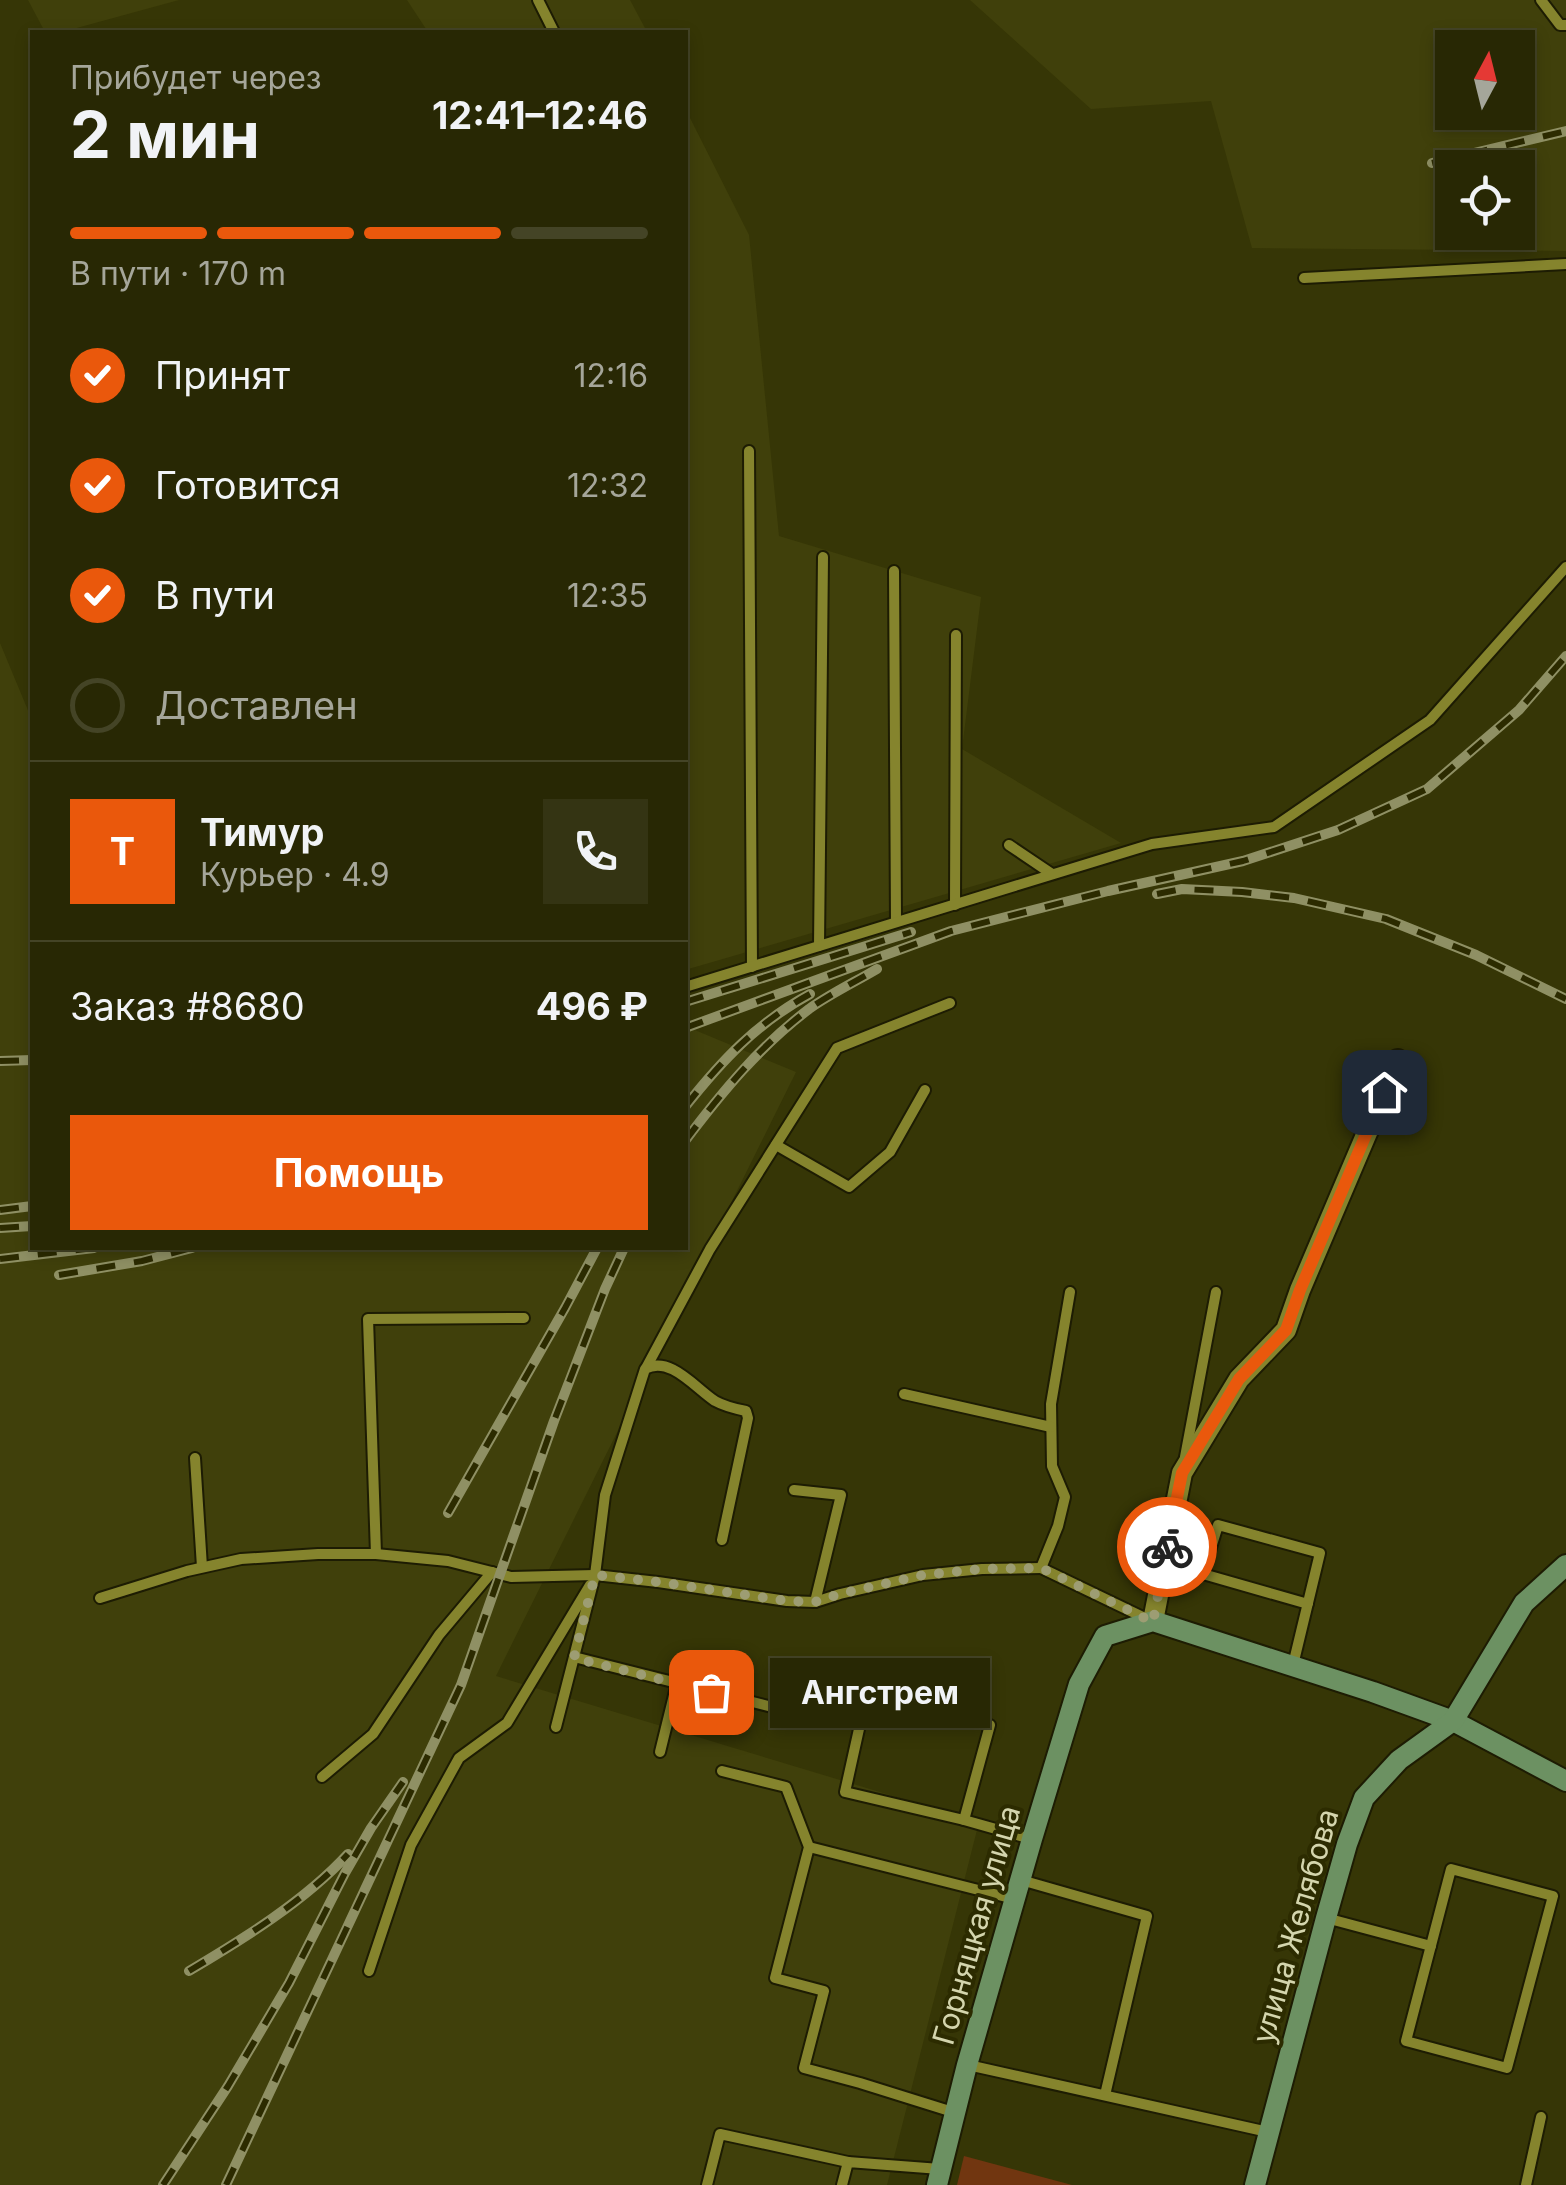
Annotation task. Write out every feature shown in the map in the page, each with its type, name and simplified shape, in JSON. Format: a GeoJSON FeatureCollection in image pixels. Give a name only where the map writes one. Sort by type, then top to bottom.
{"type":"FeatureCollection","features":[{"type":"Feature","properties":{"kind":"street"},"geometry":{"type":"LineString","coordinates":[[1398,1060],[1286,1330],[1239,1379],[1182,1473],[1153,1622],[1373,1692],[1453,1722],[1566,1781]]}},
{"type":"Feature","properties":{"kind":"street"},"geometry":{"type":"LineString","coordinates":[[1453,1722],[1524,1602],[1566,1564]]}},
{"type":"Feature","properties":{"kind":"street","name":"Горняцкая улица"},"geometry":{"type":"LineString","coordinates":[[939,2177],[967,2064],[1079,1684],[1104,1636],[1153,1622]]}},
{"type":"Feature","properties":{"kind":"street","name":"улица Желябова"},"geometry":{"type":"LineString","coordinates":[[1254,2185],[1347,1844],[1364,1798],[1399,1760],[1453,1722]]}},
{"type":"Feature","properties":{"kind":"lane"},"geometry":{"type":"LineString","coordinates":[[538,0],[553,30]]}},
{"type":"Feature","properties":{"kind":"lane"},"geometry":{"type":"LineString","coordinates":[[1541,0],[1560,25],[1566,26]]}},
{"type":"Feature","properties":{"kind":"lane"},"geometry":{"type":"LineString","coordinates":[[1304,278],[1566,264]]}},
{"type":"Feature","properties":{"kind":"lane"},"geometry":{"type":"LineString","coordinates":[[749,451],[752,967]]}},
{"type":"Feature","properties":{"kind":"lane"},"geometry":{"type":"LineString","coordinates":[[820,946],[823,557]]}},
{"type":"Feature","properties":{"kind":"lane"},"geometry":{"type":"LineString","coordinates":[[688,987],[1152,844],[1274,827],[1430,720],[1566,567]]}},
{"type":"Feature","properties":{"kind":"lane"},"geometry":{"type":"LineString","coordinates":[[894,571],[896,922]]}},
{"type":"Feature","properties":{"kind":"lane"},"geometry":{"type":"LineString","coordinates":[[955,904],[956,635]]}},
{"type":"Feature","properties":{"kind":"lane"},"geometry":{"type":"LineString","coordinates":[[1008,845],[1052,874]]}},
{"type":"Feature","properties":{"kind":"lane"},"geometry":{"type":"LineString","coordinates":[[556,1727],[595,1575],[605,1495],[646,1369],[710,1249],[837,1048],[950,1003]]}},
{"type":"Feature","properties":{"kind":"lane"},"geometry":{"type":"LineString","coordinates":[[776,1145],[850,1187],[890,1152],[924,1090]]}},
{"type":"Feature","properties":{"kind":"lane"},"geometry":{"type":"LineString","coordinates":[[1041,1568],[1065,1497],[1052,1466],[1050,1404],[1070,1292]]}},
{"type":"Feature","properties":{"kind":"lane"},"geometry":{"type":"LineString","coordinates":[[1182,1473],[1216,1292]]}},
{"type":"Feature","properties":{"kind":"lane"},"geometry":{"type":"LineString","coordinates":[[376,1554],[368,1319],[524,1318]]}},
{"type":"Feature","properties":{"kind":"lane"},"geometry":{"type":"LineString","coordinates":[[646,1369],[654,1364],[666,1365],[717,1402],[746,1411],[748,1418],[722,1540]]}},
{"type":"Feature","properties":{"kind":"lane"},"geometry":{"type":"LineString","coordinates":[[904,1394],[1051,1426]]}},
{"type":"Feature","properties":{"kind":"lane"},"geometry":{"type":"LineString","coordinates":[[195,1458],[202,1567]]}},
{"type":"Feature","properties":{"kind":"lane"},"geometry":{"type":"LineString","coordinates":[[794,1490],[840,1495],[815,1602]]}},
{"type":"Feature","properties":{"kind":"lane"},"geometry":{"type":"LineString","coordinates":[[1293,1666],[1308,1604],[1320,1554],[1218,1525],[1203,1574],[1308,1604]]}},
{"type":"Feature","properties":{"kind":"lane"},"geometry":{"type":"LineString","coordinates":[[100,1598],[241,1559],[318,1554],[376,1554],[448,1561],[511,1577],[595,1575],[815,1602],[923,1575],[1041,1568],[1153,1622]]}},
{"type":"Feature","properties":{"kind":"lane"},"geometry":{"type":"LineString","coordinates":[[322,1778],[373,1734],[439,1636],[492,1572]]}},
{"type":"Feature","properties":{"kind":"lane"},"geometry":{"type":"LineString","coordinates":[[369,1972],[411,1845],[459,1758],[507,1723],[595,1575]]}},
{"type":"Feature","properties":{"kind":"lane"},"geometry":{"type":"LineString","coordinates":[[574,1658],[780,1709]]}},
{"type":"Feature","properties":{"kind":"lane"},"geometry":{"type":"LineString","coordinates":[[660,1752],[677,1684]]}},
{"type":"Feature","properties":{"kind":"lane"},"geometry":{"type":"LineString","coordinates":[[864,1711],[845,1792],[1032,1839]]}},
{"type":"Feature","properties":{"kind":"lane"},"geometry":{"type":"LineString","coordinates":[[964,1820],[990,1725]]}},
{"type":"Feature","properties":{"kind":"lane"},"geometry":{"type":"LineString","coordinates":[[722,1770],[786,1787],[809,1846],[776,1978],[824,1991],[804,2068],[956,2112]]}},
{"type":"Feature","properties":{"kind":"lane"},"geometry":{"type":"LineString","coordinates":[[809,1846],[1146,1916],[1105,2095]]}},
{"type":"Feature","properties":{"kind":"lane"},"geometry":{"type":"LineString","coordinates":[[1452,1869],[1552,1896],[1507,2068],[1406,2041],[1431,1946],[1452,1869]]}},
{"type":"Feature","properties":{"kind":"lane"},"geometry":{"type":"LineString","coordinates":[[1326,1918],[1431,1946]]}},
{"type":"Feature","properties":{"kind":"lane"},"geometry":{"type":"LineString","coordinates":[[967,2064],[1268,2132]]}},
{"type":"Feature","properties":{"kind":"lane"},"geometry":{"type":"LineString","coordinates":[[1526,2185],[1542,2117]]}},
{"type":"Feature","properties":{"kind":"lane"},"geometry":{"type":"LineString","coordinates":[[707,2185],[720,2134],[939,2177]]}},
{"type":"Feature","properties":{"kind":"lane"},"geometry":{"type":"LineString","coordinates":[[842,2185],[848,2162]]}},
{"type":"Feature","properties":{"kind":"shaded area"},"geometry":{"type":"Polygon","coordinates":[[[28,0],[179,0],[69,30],[44,30],[28,0]]]}},
{"type":"Feature","properties":{"kind":"shaded area"},"geometry":{"type":"Polygon","coordinates":[[[407,0],[630,0],[646,30],[427,30],[407,0]]]}},
{"type":"Feature","properties":{"kind":"shaded area"},"geometry":{"type":"Polygon","coordinates":[[[970,0],[1566,0],[1566,251],[1461,250],[1535,250],[1535,150],[1435,150],[1435,250],[1252,248],[1211,101],[1091,109],[970,0]]]}},
{"type":"Feature","properties":{"kind":"shaded area"},"geometry":{"type":"Polygon","coordinates":[[[688,114],[749,235],[779,536],[981,597],[962,749],[1121,843],[688,969],[688,114]]]}},
{"type":"Feature","properties":{"kind":"shaded area"},"geometry":{"type":"Polygon","coordinates":[[[0,643],[30,715],[30,1250],[688,1250],[688,1027],[796,1072],[496,1676],[979,1822],[887,2185],[0,2185],[0,643]]]}},
{"type":"Feature","properties":{"kind":"shaded area"},"geometry":{"type":"Polygon","coordinates":[[[964,2156],[1072,2185],[957,2185],[964,2156]]]}},
{"type":"Feature","properties":{"kind":"railway"},"geometry":{"type":"LineString","coordinates":[[1432,163],[1566,131]]}},
{"type":"Feature","properties":{"kind":"railway"},"geometry":{"type":"LineString","coordinates":[[688,1027],[951,931],[1243,861],[1338,830],[1427,789],[1519,710],[1566,656]]}},
{"type":"Feature","properties":{"kind":"railway"},"geometry":{"type":"LineString","coordinates":[[1157,894],[1182,889],[1242,892],[1294,898],[1386,919],[1476,955],[1566,999]]}},
{"type":"Feature","properties":{"kind":"railway"},"geometry":{"type":"LineString","coordinates":[[688,1001],[911,932]]}},
{"type":"Feature","properties":{"kind":"railway"},"geometry":{"type":"LineString","coordinates":[[688,1137],[774,1038],[817,1004],[877,969]]}},
{"type":"Feature","properties":{"kind":"railway"},"geometry":{"type":"LineString","coordinates":[[688,1103],[742,1044],[773,1017],[810,994]]}},
{"type":"Feature","properties":{"kind":"railway"},"geometry":{"type":"LineString","coordinates":[[0,1061],[30,1060]]}},
{"type":"Feature","properties":{"kind":"railway"},"geometry":{"type":"LineString","coordinates":[[0,1210],[30,1206]]}},
{"type":"Feature","properties":{"kind":"railway"},"geometry":{"type":"LineString","coordinates":[[0,1228],[30,1226]]}},
{"type":"Feature","properties":{"kind":"railway"},"geometry":{"type":"LineString","coordinates":[[0,1259],[77,1250]]}},
{"type":"Feature","properties":{"kind":"railway"},"geometry":{"type":"LineString","coordinates":[[59,1275],[184,1250]]}},
{"type":"Feature","properties":{"kind":"railway"},"geometry":{"type":"LineString","coordinates":[[448,1513],[596,1250]]}},
{"type":"Feature","properties":{"kind":"railway"},"geometry":{"type":"LineString","coordinates":[[226,2185],[461,1685],[554,1421],[623,1250]]}},
{"type":"Feature","properties":{"kind":"railway"},"geometry":{"type":"LineString","coordinates":[[163,2185],[228,2086],[289,1983],[345,1873],[403,1782]]}},
{"type":"Feature","properties":{"kind":"railway"},"geometry":{"type":"LineString","coordinates":[[189,1971],[293,1903],[348,1854]]}},
{"type":"Feature","properties":{"kind":"way so far"},"geometry":{"type":"LineString","coordinates":[[711,1692],[574,1658],[595,1575],[815,1602],[923,1575],[1041,1568],[1153,1622],[1167,1547]]}},
{"type":"Feature","properties":{"kind":"place","name":"Ангстрем"},"geometry":{"type":"Point","coordinates":[711,1692]}},
{"type":"Feature","properties":{"kind":"route"},"geometry":{"type":"LineString","coordinates":[[1167,1547],[1182,1473],[1239,1379],[1286,1330],[1384,1092]]}}]}
